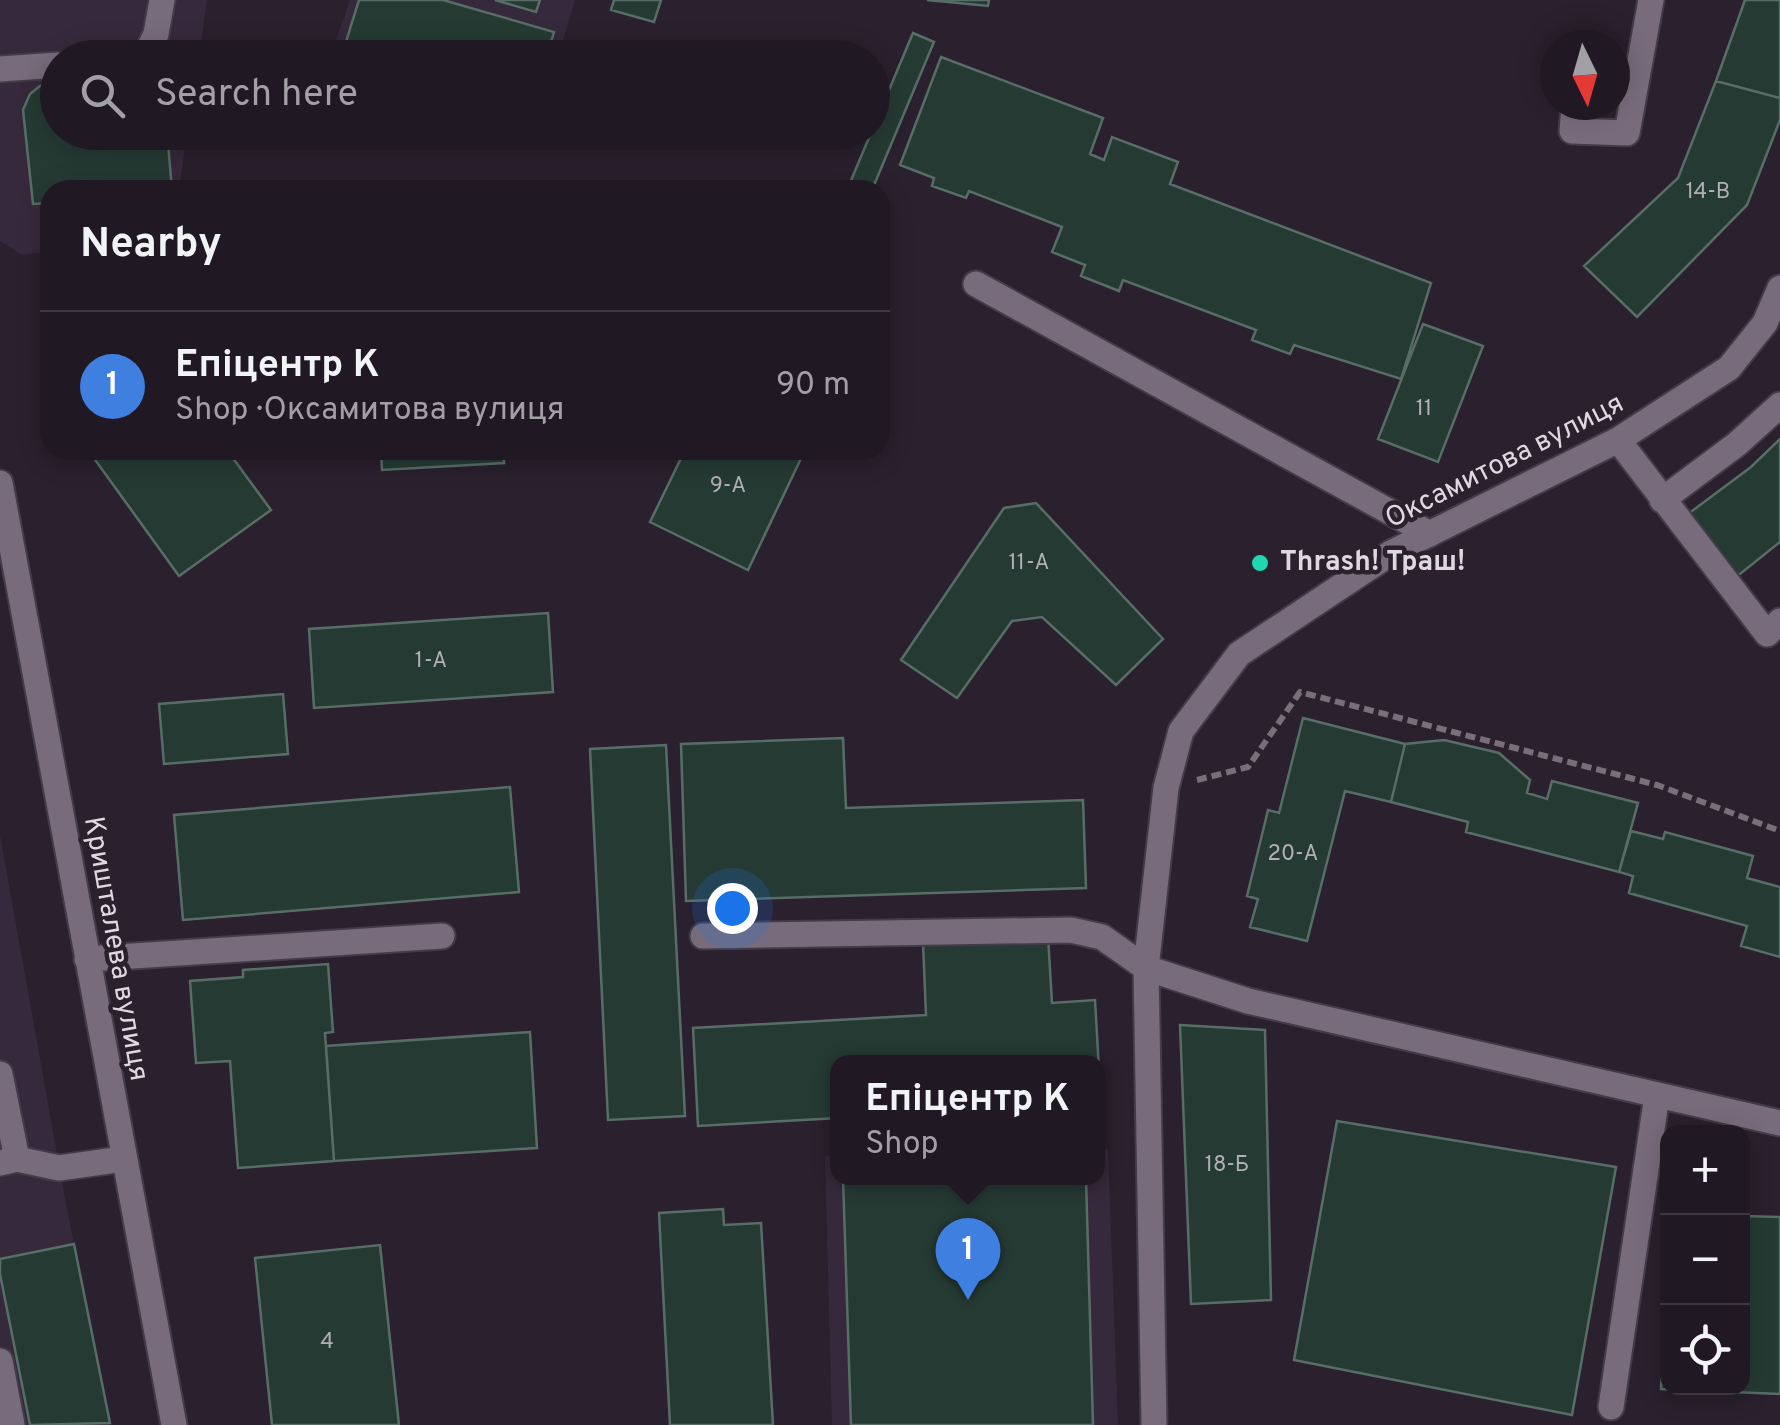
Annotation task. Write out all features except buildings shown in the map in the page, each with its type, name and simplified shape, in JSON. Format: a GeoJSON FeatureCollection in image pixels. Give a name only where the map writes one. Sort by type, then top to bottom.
{"type":"FeatureCollection","features":[{"type":"Feature","properties":{"kind":"street"},"geometry":{"type":"LineString","coordinates":[[153,40],[162,0]]}},
{"type":"Feature","properties":{"kind":"street"},"geometry":{"type":"LineString","coordinates":[[1630,112],[1651,0]]}},
{"type":"Feature","properties":{"kind":"street"},"geometry":{"type":"LineString","coordinates":[[0,69],[40,66]]}},
{"type":"Feature","properties":{"kind":"street"},"geometry":{"type":"LineString","coordinates":[[1573,120],[1572,131],[1626,133],[1628,120]]}},
{"type":"Feature","properties":{"kind":"street"},"geometry":{"type":"LineString","coordinates":[[976,284],[1430,534]]}},
{"type":"Feature","properties":{"kind":"street","name":"Оксамитова вулиця"},"geometry":{"type":"LineString","coordinates":[[1154,1425],[1146,968],[1166,788],[1182,731],[1239,654],[1391,554],[1618,440],[1730,368],[1765,323],[1780,288]]}},
{"type":"Feature","properties":{"kind":"street"},"geometry":{"type":"LineString","coordinates":[[1662,500],[1738,444],[1780,405]]}},
{"type":"Feature","properties":{"kind":"street"},"geometry":{"type":"LineString","coordinates":[[1618,440],[1662,500],[1776,634]]}},
{"type":"Feature","properties":{"kind":"street","name":"Кришталева вулиця"},"geometry":{"type":"LineString","coordinates":[[0,482],[174,1425]]}},
{"type":"Feature","properties":{"kind":"street"},"geometry":{"type":"LineString","coordinates":[[703,936],[1072,930],[1102,937],[1146,968],[1248,1001],[1780,1123]]}},
{"type":"Feature","properties":{"kind":"street"},"geometry":{"type":"LineString","coordinates":[[87,959],[442,936]]}},
{"type":"Feature","properties":{"kind":"street"},"geometry":{"type":"LineString","coordinates":[[0,1074],[9,1161],[58,1168],[123,1159]]}},
{"type":"Feature","properties":{"kind":"street"},"geometry":{"type":"LineString","coordinates":[[1611,1407],[1657,1095]]}},
{"type":"Feature","properties":{"kind":"street"},"geometry":{"type":"LineString","coordinates":[[0,1361],[12,1425]]}},
{"type":"Feature","properties":{"kind":"path"},"geometry":{"type":"LineString","coordinates":[[1166,788],[1248,767],[1300,692],[1657,784],[1780,831]]}},
{"type":"Feature","properties":{"kind":"shaded area"},"geometry":{"type":"Polygon","coordinates":[[[0,0],[207,0],[201,40],[40,40],[40,150],[185,150],[180,180],[40,180],[40,253],[22,255],[0,241],[0,0]]]}},
{"type":"Feature","properties":{"kind":"shaded area"},"geometry":{"type":"Polygon","coordinates":[[[350,0],[575,0],[563,40],[336,40],[350,0]]]}},
{"type":"Feature","properties":{"kind":"shaded area"},"geometry":{"type":"Polygon","coordinates":[[[0,835],[66,1204],[110,1425],[0,1425],[0,835]]]}},
{"type":"Feature","properties":{"kind":"shaded area"},"geometry":{"type":"Polygon","coordinates":[[[1108,1149],[1118,1425],[832,1425],[825,1156],[830,1156],[830,1185],[1105,1185],[1108,1149]]]}},
{"type":"Feature","properties":{"kind":"place","name":"Thrash! Траш!"},"geometry":{"type":"Point","coordinates":[1260,563]}},
{"type":"Feature","properties":{"kind":"place","name":"Епіцентр К"},"geometry":{"type":"Point","coordinates":[968,1300]}}]}
